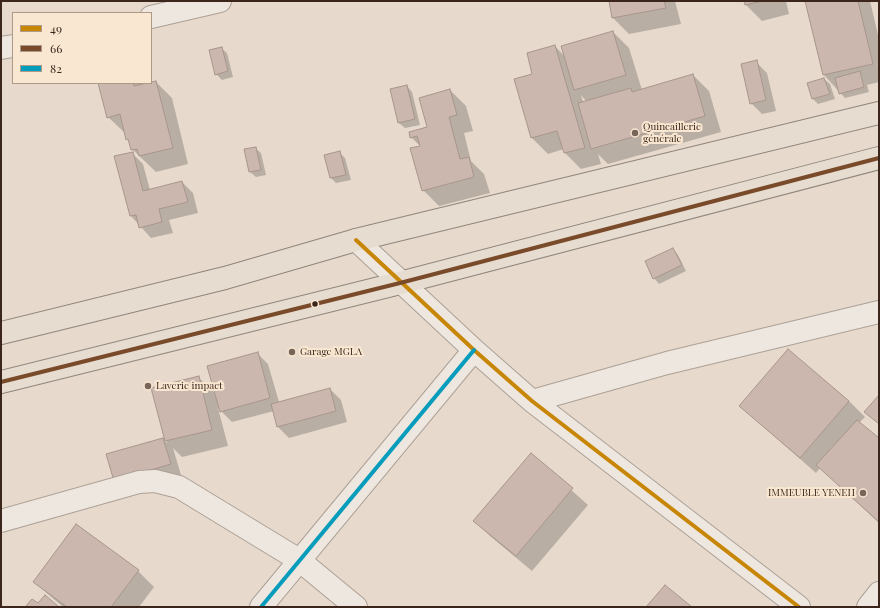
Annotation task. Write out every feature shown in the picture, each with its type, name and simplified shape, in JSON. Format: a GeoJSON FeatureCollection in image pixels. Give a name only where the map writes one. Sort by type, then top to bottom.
{"type":"FeatureCollection","features":[{"type":"Feature","properties":{"kind":"main road"},"geometry":{"type":"LineString","coordinates":[[1,333],[225,278],[356,240],[879,113]]}},
{"type":"Feature","properties":{"kind":"main road"},"geometry":{"type":"LineString","coordinates":[[1,382],[400,282],[879,158]]}},
{"type":"Feature","properties":{"kind":"street"},"geometry":{"type":"LineString","coordinates":[[152,16],[220,1]]}},
{"type":"Feature","properties":{"kind":"street"},"geometry":{"type":"LineString","coordinates":[[1,48],[12,46]]}},
{"type":"Feature","properties":{"kind":"street"},"geometry":{"type":"LineString","coordinates":[[356,240],[474,350],[532,401],[799,607]]}},
{"type":"Feature","properties":{"kind":"street"},"geometry":{"type":"LineString","coordinates":[[532,401],[667,363],[879,312]]}},
{"type":"Feature","properties":{"kind":"street"},"geometry":{"type":"LineString","coordinates":[[261,607],[474,350]]}},
{"type":"Feature","properties":{"kind":"street"},"geometry":{"type":"LineString","coordinates":[[1,521],[139,482],[155,481],[179,487],[299,560],[356,607]]}},
{"type":"Feature","properties":{"kind":"street"},"geometry":{"type":"LineString","coordinates":[[868,607],[879,593]]}},
{"type":"Feature","properties":{"kind":"building"},"geometry":{"type":"Polygon","coordinates":[[[609,1],[664,1],[666,8],[612,18],[609,1]]]}},
{"type":"Feature","properties":{"kind":"building"},"geometry":{"type":"Polygon","coordinates":[[[744,1],[763,1],[745,5],[744,1]]]}},
{"type":"Feature","properties":{"kind":"building"},"geometry":{"type":"Polygon","coordinates":[[[805,1],[858,1],[873,64],[823,75],[805,1]]]}},
{"type":"Feature","properties":{"kind":"building"},"geometry":{"type":"Polygon","coordinates":[[[613,31],[626,75],[574,90],[561,46],[613,31]]]}},
{"type":"Feature","properties":{"kind":"building"},"geometry":{"type":"Polygon","coordinates":[[[555,45],[585,148],[564,153],[557,131],[531,138],[514,79],[532,74],[527,53],[555,45]]]}},
{"type":"Feature","properties":{"kind":"building"},"geometry":{"type":"Polygon","coordinates":[[[222,47],[228,71],[215,75],[209,50],[222,47]]]}},
{"type":"Feature","properties":{"kind":"building"},"geometry":{"type":"Polygon","coordinates":[[[757,60],[766,100],[750,104],[741,64],[757,60]]]}},
{"type":"Feature","properties":{"kind":"building"},"geometry":{"type":"Polygon","coordinates":[[[860,71],[864,87],[839,94],[835,78],[860,71]]]}},
{"type":"Feature","properties":{"kind":"building"},"geometry":{"type":"Polygon","coordinates":[[[693,74],[705,116],[591,149],[578,103],[631,88],[632,92],[693,74]]]}},
{"type":"Feature","properties":{"kind":"building"},"geometry":{"type":"Polygon","coordinates":[[[824,78],[830,94],[812,99],[807,83],[824,78]]]}},
{"type":"Feature","properties":{"kind":"building"},"geometry":{"type":"Polygon","coordinates":[[[156,81],[173,148],[139,156],[137,149],[131,150],[128,139],[126,140],[120,114],[107,118],[98,84],[133,84],[134,86],[152,84],[152,82],[156,81]]]}},
{"type":"Feature","properties":{"kind":"building"},"geometry":{"type":"Polygon","coordinates":[[[407,85],[415,119],[398,123],[390,89],[407,85]]]}},
{"type":"Feature","properties":{"kind":"building"},"geometry":{"type":"Polygon","coordinates":[[[450,89],[457,115],[449,117],[460,159],[469,157],[474,177],[422,191],[410,148],[420,146],[417,136],[410,138],[409,132],[427,127],[419,98],[450,89]]]}},
{"type":"Feature","properties":{"kind":"building"},"geometry":{"type":"Polygon","coordinates":[[[256,147],[261,170],[249,172],[244,149],[256,147]]]}},
{"type":"Feature","properties":{"kind":"building"},"geometry":{"type":"Polygon","coordinates":[[[340,151],[346,175],[330,178],[324,155],[340,151]]]}},
{"type":"Feature","properties":{"kind":"building"},"geometry":{"type":"Polygon","coordinates":[[[133,152],[143,191],[182,181],[188,202],[159,209],[162,222],[139,228],[136,215],[130,216],[114,156],[133,152]]]}},
{"type":"Feature","properties":{"kind":"building"},"geometry":{"type":"Polygon","coordinates":[[[673,248],[682,265],[653,279],[645,261],[673,248]]]}},
{"type":"Feature","properties":{"kind":"building"},"geometry":{"type":"Polygon","coordinates":[[[788,349],[849,401],[800,458],[739,406],[788,349]]]}},
{"type":"Feature","properties":{"kind":"building"},"geometry":{"type":"Polygon","coordinates":[[[258,352],[270,398],[220,412],[207,366],[258,352]]]}},
{"type":"Feature","properties":{"kind":"building"},"geometry":{"type":"Polygon","coordinates":[[[199,376],[212,430],[165,441],[151,388],[199,376]]]}},
{"type":"Feature","properties":{"kind":"building"},"geometry":{"type":"Polygon","coordinates":[[[330,388],[336,411],[277,427],[271,404],[330,388]]]}},
{"type":"Feature","properties":{"kind":"building"},"geometry":{"type":"Polygon","coordinates":[[[879,395],[879,424],[864,412],[879,395]]]}},
{"type":"Feature","properties":{"kind":"building","name":"IMMEUBLE YENEH"},"geometry":{"type":"Polygon","coordinates":[[[857,420],[879,438],[879,522],[816,465],[857,420]]]}},
{"type":"Feature","properties":{"kind":"building"},"geometry":{"type":"Polygon","coordinates":[[[163,438],[171,464],[114,481],[106,454],[163,438]]]}},
{"type":"Feature","properties":{"kind":"building"},"geometry":{"type":"Polygon","coordinates":[[[531,453],[573,488],[516,556],[473,521],[531,453]]]}},
{"type":"Feature","properties":{"kind":"building"},"geometry":{"type":"Polygon","coordinates":[[[76,524],[139,570],[111,607],[67,607],[33,582],[76,524]]]}},
{"type":"Feature","properties":{"kind":"building"},"geometry":{"type":"Polygon","coordinates":[[[665,585],[692,607],[646,607],[665,585]]]}},
{"type":"Feature","properties":{"kind":"building"},"geometry":{"type":"Polygon","coordinates":[[[45,595],[59,607],[25,607],[32,599],[38,603],[45,595]]]}},
{"type":"Feature","properties":{"kind":"transit line","name":"66"},"geometry":{"type":"LineString","coordinates":[[1,382],[400,283],[879,158]]}},
{"type":"Feature","properties":{"kind":"transit line","name":"49"},"geometry":{"type":"LineString","coordinates":[[356,240],[474,350],[532,401],[799,607]]}},
{"type":"Feature","properties":{"kind":"transit line","name":"82"},"geometry":{"type":"LineString","coordinates":[[261,607],[474,350]]}},
{"type":"Feature","properties":{"kind":"place","name":"Quincaillerie générale"},"geometry":{"type":"Point","coordinates":[635,133]}},
{"type":"Feature","properties":{"kind":"place","name":"Garage MGLA"},"geometry":{"type":"Point","coordinates":[292,352]}},
{"type":"Feature","properties":{"kind":"place","name":"Laverie impact"},"geometry":{"type":"Point","coordinates":[148,386]}},
{"type":"Feature","properties":{"kind":"place","name":"IMMEUBLE YENEH"},"geometry":{"type":"Point","coordinates":[863,493]}}]}
